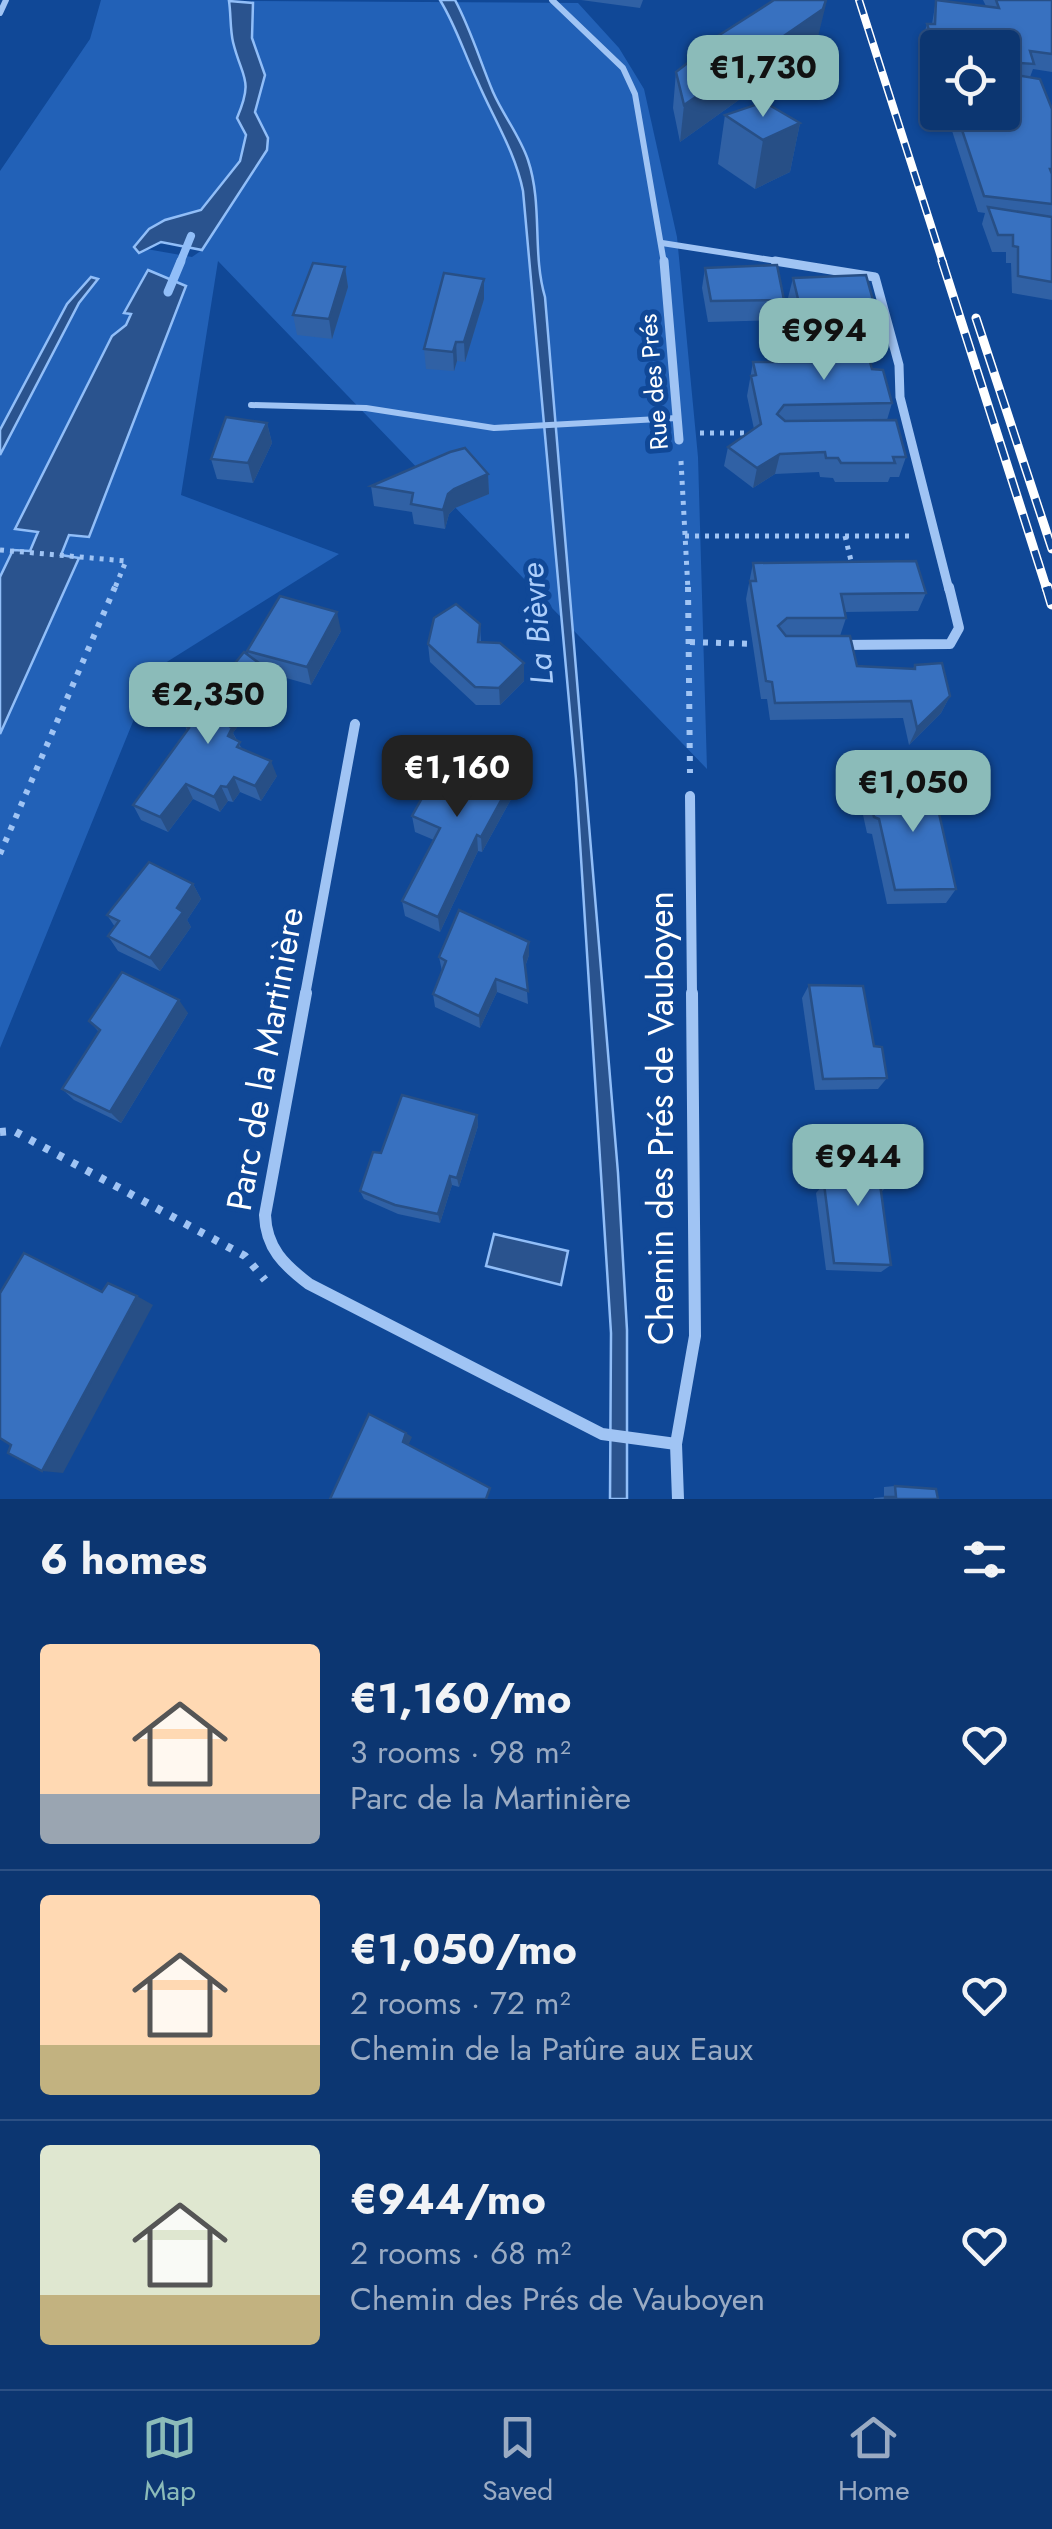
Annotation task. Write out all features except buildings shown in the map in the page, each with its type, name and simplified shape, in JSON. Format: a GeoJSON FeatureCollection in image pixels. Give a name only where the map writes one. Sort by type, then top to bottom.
{"type":"FeatureCollection","features":[{"type":"Feature","properties":{"kind":"street"},"geometry":{"type":"LineString","coordinates":[[0,13],[6,0]]}},
{"type":"Feature","properties":{"kind":"street","name":"Rue des Prés"},"geometry":{"type":"LineString","coordinates":[[552,0],[623,68],[635,94],[662,243],[679,436]]}},
{"type":"Feature","properties":{"kind":"street"},"geometry":{"type":"LineString","coordinates":[[662,243],[875,277],[899,365],[900,396],[958,628],[950,644],[835,645]]}},
{"type":"Feature","properties":{"kind":"street"},"geometry":{"type":"LineString","coordinates":[[890,431],[909,430]]}},
{"type":"Feature","properties":{"kind":"street","name":"Parc de la Martinière"},"geometry":{"type":"LineString","coordinates":[[355,724],[265,1215],[264,1233],[271,1252],[308,1284],[608,1435],[676,1444]]}},
{"type":"Feature","properties":{"kind":"street","name":"Chemin des Prés de Vauboyen"},"geometry":{"type":"LineString","coordinates":[[678,1499],[676,1444],[695,1336],[690,796]]}},
{"type":"Feature","properties":{"kind":"lane"},"geometry":{"type":"LineString","coordinates":[[251,405],[366,408],[494,428],[676,418]]}},
{"type":"Feature","properties":{"kind":"path"},"geometry":{"type":"LineString","coordinates":[[679,436],[763,433]]}},
{"type":"Feature","properties":{"kind":"path","name":"Rue des Prés"},"geometry":{"type":"LineString","coordinates":[[679,436],[690,642],[690,796]]}},
{"type":"Feature","properties":{"kind":"path"},"geometry":{"type":"LineString","coordinates":[[685,536],[935,536]]}},
{"type":"Feature","properties":{"kind":"path"},"geometry":{"type":"LineString","coordinates":[[845,536],[854,572]]}},
{"type":"Feature","properties":{"kind":"path"},"geometry":{"type":"LineString","coordinates":[[0,550],[126,561],[0,854]]}},
{"type":"Feature","properties":{"kind":"path"},"geometry":{"type":"LineString","coordinates":[[690,642],[763,644]]}},
{"type":"Feature","properties":{"kind":"shaded area"},"geometry":{"type":"Polygon","coordinates":[[[101,0],[230,0],[232,36],[246,84],[237,118],[246,135],[240,161],[200,211],[165,221],[135,247],[192,257],[202,250],[268,138],[255,112],[265,75],[252,38],[252,1],[578,3],[619,48],[644,89],[677,237],[698,457],[707,769],[218,261],[181,495],[339,554],[154,670],[0,1048],[0,455],[79,303],[98,280],[68,306],[0,430],[0,171],[90,39],[101,0]]]}},
{"type":"Feature","properties":{"kind":"shaded area"},"geometry":{"type":"Polygon","coordinates":[[[440,0],[455,0],[461,11],[493,92],[525,151],[533,177],[618,1173],[627,1330],[627,1499],[610,1499],[611,1333],[576,779],[523,191],[509,148],[440,0]]]}},
{"type":"Feature","properties":{"kind":"shaded area"},"geometry":{"type":"Polygon","coordinates":[[[229,1],[253,3],[252,38],[265,75],[255,112],[268,138],[267,150],[202,250],[161,242],[139,253],[134,247],[149,229],[201,210],[240,161],[246,135],[237,118],[246,86],[233,42],[229,1]]]}},
{"type":"Feature","properties":{"kind":"shaded area"},"geometry":{"type":"Polygon","coordinates":[[[148,270],[186,286],[89,537],[69,535],[61,555],[79,558],[0,734],[0,577],[13,550],[30,551],[38,532],[15,529],[112,336],[126,325],[131,314],[124,313],[148,270]]]}},
{"type":"Feature","properties":{"kind":"shaded area"},"geometry":{"type":"Polygon","coordinates":[[[91,277],[98,279],[79,303],[0,455],[0,430],[67,304],[91,277]]]}},
{"type":"Feature","properties":{"kind":"shaded area"},"geometry":{"type":"Polygon","coordinates":[[[494,1234],[568,1251],[561,1285],[486,1266],[494,1234]]]}},
{"type":"Feature","properties":{"kind":"waterway"},"geometry":{"type":"LineString","coordinates":[[180,263],[191,236]]}},
{"type":"Feature","properties":{"kind":"waterway"},"geometry":{"type":"LineString","coordinates":[[168,292],[181,261]]}},
{"type":"Feature","properties":{"kind":"railway"},"geometry":{"type":"LineString","coordinates":[[859,0],[943,263]]}},
{"type":"Feature","properties":{"kind":"railway"},"geometry":{"type":"LineString","coordinates":[[942,261],[1047,590]]}},
{"type":"Feature","properties":{"kind":"railway"},"geometry":{"type":"LineString","coordinates":[[976,318],[1052,549]]}},
{"type":"Feature","properties":{"kind":"railway"},"geometry":{"type":"LineString","coordinates":[[1047,587],[1052,604]]}},
{"type":"Feature","properties":{"kind":"water label","name":"La Bièvre"},"geometry":{"type":"Point","coordinates":[537,624]}}]}
